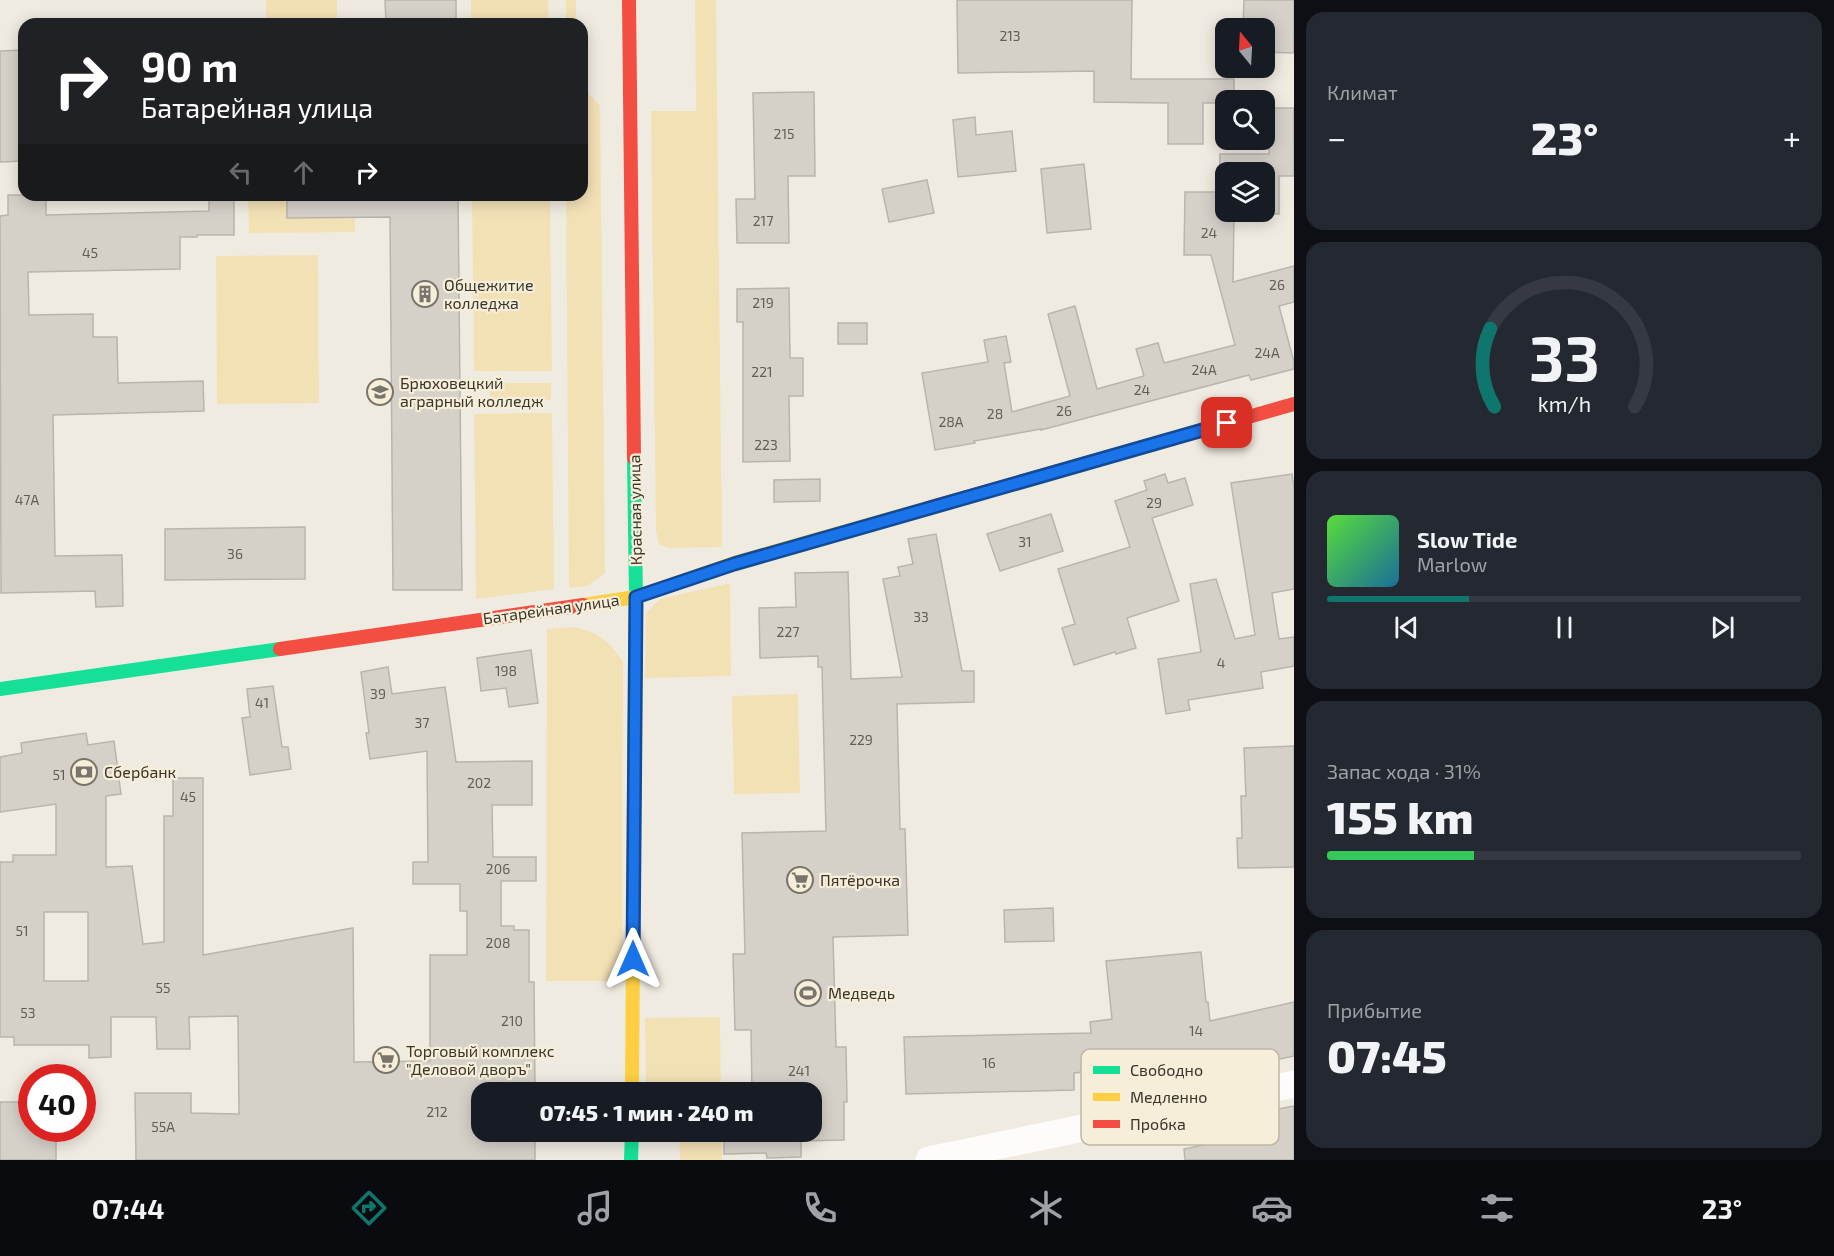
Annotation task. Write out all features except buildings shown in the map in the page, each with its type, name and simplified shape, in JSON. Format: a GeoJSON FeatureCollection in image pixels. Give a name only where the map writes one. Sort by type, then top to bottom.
{"type":"FeatureCollection","features":[{"type":"Feature","properties":{"kind":"street","name":"Красная улица"},"geometry":{"type":"LineString","coordinates":[[629,0],[636,597],[632,1082]]}},
{"type":"Feature","properties":{"kind":"street","name":"Батарейная улица"},"geometry":{"type":"LineString","coordinates":[[0,689],[636,597],[734,564],[1294,404]]}},
{"type":"Feature","properties":{"kind":"street"},"geometry":{"type":"LineString","coordinates":[[1279,1087],[1294,1084]]}},
{"type":"Feature","properties":{"kind":"street"},"geometry":{"type":"LineString","coordinates":[[929,1160],[1081,1128]]}},
{"type":"Feature","properties":{"kind":"street"},"geometry":{"type":"LineString","coordinates":[[632,1142],[632,1160]]}},
{"type":"Feature","properties":{"kind":"shaded area"},"geometry":{"type":"Polygon","coordinates":[[[266,0],[337,0],[337,18],[266,18],[266,0]]]}},
{"type":"Feature","properties":{"kind":"shaded area"},"geometry":{"type":"Polygon","coordinates":[[[471,0],[548,0],[549,18],[471,18],[471,0]]]}},
{"type":"Feature","properties":{"kind":"shaded area"},"geometry":{"type":"Polygon","coordinates":[[[566,0],[576,0],[576,18],[566,18],[566,0]]]}},
{"type":"Feature","properties":{"kind":"shaded area"},"geometry":{"type":"Polygon","coordinates":[[[695,0],[716,0],[722,547],[668,548],[659,544],[656,531],[651,111],[696,111],[695,0]]]}},
{"type":"Feature","properties":{"kind":"shaded area"},"geometry":{"type":"Polygon","coordinates":[[[588,93],[600,106],[605,573],[587,586],[569,588],[566,201],[588,201],[588,93]]]}},
{"type":"Feature","properties":{"kind":"shaded area"},"geometry":{"type":"Polygon","coordinates":[[[248,201],[355,201],[355,232],[249,233],[248,201]]]}},
{"type":"Feature","properties":{"kind":"shaded area"},"geometry":{"type":"Polygon","coordinates":[[[472,201],[550,201],[552,371],[474,371],[472,201]]]}},
{"type":"Feature","properties":{"kind":"shaded area"},"geometry":{"type":"Polygon","coordinates":[[[318,255],[319,403],[217,404],[216,256],[318,255]]]}},
{"type":"Feature","properties":{"kind":"shaded area"},"geometry":{"type":"Polygon","coordinates":[[[490,383],[551,383],[551,400],[490,401],[490,383]]]}},
{"type":"Feature","properties":{"kind":"shaded area"},"geometry":{"type":"Polygon","coordinates":[[[552,413],[554,589],[476,599],[474,414],[552,413]]]}},
{"type":"Feature","properties":{"kind":"shaded area"},"geometry":{"type":"Polygon","coordinates":[[[730,583],[731,676],[645,678],[646,613],[660,599],[730,583]]]}},
{"type":"Feature","properties":{"kind":"shaded area"},"geometry":{"type":"Polygon","coordinates":[[[572,627],[589,631],[602,638],[623,662],[622,981],[546,981],[547,629],[572,627]]]}},
{"type":"Feature","properties":{"kind":"shaded area"},"geometry":{"type":"Polygon","coordinates":[[[798,694],[800,793],[734,794],[732,696],[798,694]]]}},
{"type":"Feature","properties":{"kind":"shaded area"},"geometry":{"type":"Polygon","coordinates":[[[720,1017],[721,1082],[646,1082],[645,1018],[720,1017]]]}},
{"type":"Feature","properties":{"kind":"shaded area"},"geometry":{"type":"Polygon","coordinates":[[[679,1142],[722,1142],[722,1160],[680,1160],[679,1142]]]}},
{"type":"Feature","properties":{"kind":"traffic: fast"},"geometry":{"type":"LineString","coordinates":[[634,458],[636,597],[634,793]]}},
{"type":"Feature","properties":{"kind":"traffic: fast"},"geometry":{"type":"LineString","coordinates":[[0,689],[280,649]]}},
{"type":"Feature","properties":{"kind":"traffic: fast"},"geometry":{"type":"LineString","coordinates":[[631,1160],[632,1142]]}},
{"type":"Feature","properties":{"kind":"traffic: slow"},"geometry":{"type":"LineString","coordinates":[[583,605],[636,597],[734,563],[928,508]]}},
{"type":"Feature","properties":{"kind":"traffic: slow"},"geometry":{"type":"LineString","coordinates":[[632,1082],[634,793]]}},
{"type":"Feature","properties":{"kind":"traffic: jam"},"geometry":{"type":"LineString","coordinates":[[629,0],[634,458]]}},
{"type":"Feature","properties":{"kind":"traffic: jam"},"geometry":{"type":"LineString","coordinates":[[928,508],[1294,404]]}},
{"type":"Feature","properties":{"kind":"traffic: jam"},"geometry":{"type":"LineString","coordinates":[[280,649],[583,605]]}},
{"type":"Feature","properties":{"kind":"place","name":"Общежитие колледжа"},"geometry":{"type":"Point","coordinates":[425,294]}},
{"type":"Feature","properties":{"kind":"place","name":"Брюховецкий аграрный колледж"},"geometry":{"type":"Point","coordinates":[380,392]}},
{"type":"Feature","properties":{"kind":"place","name":"Сбербанк"},"geometry":{"type":"Point","coordinates":[84,772]}},
{"type":"Feature","properties":{"kind":"place","name":"Пятёрочка"},"geometry":{"type":"Point","coordinates":[800,880]}},
{"type":"Feature","properties":{"kind":"place","name":"Медведь"},"geometry":{"type":"Point","coordinates":[808,993]}},
{"type":"Feature","properties":{"kind":"place","name":"Торговый комплекс \"Деловой дворъ\""},"geometry":{"type":"Point","coordinates":[386,1060]}},
{"type":"Feature","properties":{"kind":"route"},"geometry":{"type":"LineString","coordinates":[[633,959],[636,597],[734,564],[1227,423]]}}]}
